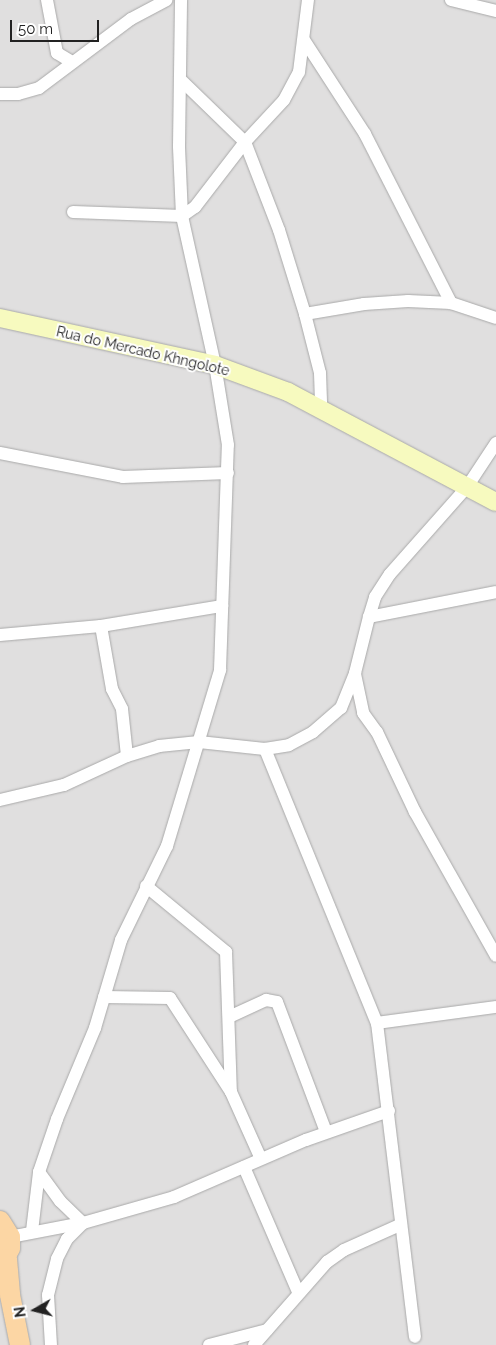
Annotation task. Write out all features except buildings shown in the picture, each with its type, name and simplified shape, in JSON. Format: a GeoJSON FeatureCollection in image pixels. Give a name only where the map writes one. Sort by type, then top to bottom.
{"type":"FeatureCollection","features":[{"type":"Feature","properties":{"kind":"main road"},"geometry":{"type":"LineString","coordinates":[[5,1229],[4,1263],[20,1345]]}},
{"type":"Feature","properties":{"kind":"street"},"geometry":{"type":"LineString","coordinates":[[47,0],[57,53],[72,62]]}},
{"type":"Feature","properties":{"kind":"street"},"geometry":{"type":"LineString","coordinates":[[0,94],[18,94],[39,88],[131,19],[166,0]]}},
{"type":"Feature","properties":{"kind":"street"},"geometry":{"type":"LineString","coordinates":[[32,1231],[39,1172],[104,997],[121,940],[167,846],[220,670],[228,446],[215,366],[182,216],[179,146],[182,81],[181,0]]}},
{"type":"Feature","properties":{"kind":"street"},"geometry":{"type":"LineString","coordinates":[[73,212],[182,216],[195,208],[245,142],[284,100],[299,72],[308,0]]}},
{"type":"Feature","properties":{"kind":"street"},"geometry":{"type":"LineString","coordinates":[[451,0],[496,11]]}},
{"type":"Feature","properties":{"kind":"street"},"geometry":{"type":"LineString","coordinates":[[304,40],[365,134],[451,303]]}},
{"type":"Feature","properties":{"kind":"street"},"geometry":{"type":"LineString","coordinates":[[182,81],[245,142],[279,230],[305,314],[320,373],[321,408]]}},
{"type":"Feature","properties":{"kind":"street"},"geometry":{"type":"LineString","coordinates":[[305,314],[364,304],[451,303],[496,318]]}},
{"type":"Feature","properties":{"kind":"street","name":"Rua do Mercado Khngolote"},"geometry":{"type":"LineString","coordinates":[[0,318],[215,366],[288,392],[496,502]]}},
{"type":"Feature","properties":{"kind":"street"},"geometry":{"type":"LineString","coordinates":[[0,800],[64,785],[127,756],[159,746],[199,742],[265,749],[288,745],[313,732],[341,708],[355,673],[375,597],[390,574],[467,487],[496,443]]}},
{"type":"Feature","properties":{"kind":"street"},"geometry":{"type":"LineString","coordinates":[[0,453],[123,477],[228,473]]}},
{"type":"Feature","properties":{"kind":"street"},"geometry":{"type":"LineString","coordinates":[[369,616],[496,592]]}},
{"type":"Feature","properties":{"kind":"street"},"geometry":{"type":"LineString","coordinates":[[0,635],[101,626],[222,606]]}},
{"type":"Feature","properties":{"kind":"street"},"geometry":{"type":"LineString","coordinates":[[101,626],[112,689],[122,709],[127,756]]}},
{"type":"Feature","properties":{"kind":"street"},"geometry":{"type":"LineString","coordinates":[[355,673],[363,713],[377,732],[415,812],[496,956]]}},
{"type":"Feature","properties":{"kind":"street"},"geometry":{"type":"LineString","coordinates":[[341,708],[363,713]]}},
{"type":"Feature","properties":{"kind":"street"},"geometry":{"type":"LineString","coordinates":[[265,749],[377,1023],[415,1337]]}},
{"type":"Feature","properties":{"kind":"street"},"geometry":{"type":"LineString","coordinates":[[146,886],[226,952],[231,1092]]}},
{"type":"Feature","properties":{"kind":"street"},"geometry":{"type":"LineString","coordinates":[[104,997],[170,998],[231,1092],[261,1159]]}},
{"type":"Feature","properties":{"kind":"street"},"geometry":{"type":"LineString","coordinates":[[229,1017],[266,1000],[277,1002],[326,1132]]}},
{"type":"Feature","properties":{"kind":"street"},"geometry":{"type":"LineString","coordinates":[[377,1023],[496,1007]]}},
{"type":"Feature","properties":{"kind":"street"},"geometry":{"type":"LineString","coordinates":[[5,1229],[32,1231],[83,1223],[174,1196],[326,1132],[389,1111]]}},
{"type":"Feature","properties":{"kind":"street"},"geometry":{"type":"LineString","coordinates":[[244,1167],[298,1292]]}},
{"type":"Feature","properties":{"kind":"street"},"geometry":{"type":"LineString","coordinates":[[39,1172],[60,1201],[83,1223]]}},
{"type":"Feature","properties":{"kind":"street"},"geometry":{"type":"LineString","coordinates":[[51,1345],[48,1294],[57,1259],[67,1239],[83,1223]]}},
{"type":"Feature","properties":{"kind":"street"},"geometry":{"type":"LineString","coordinates":[[254,1345],[298,1292],[327,1262],[344,1250],[400,1225]]}},
{"type":"Feature","properties":{"kind":"street"},"geometry":{"type":"LineString","coordinates":[[209,1345],[267,1330]]}},
{"type":"Feature","properties":{"kind":"shaded area"},"geometry":{"type":"Polygon","coordinates":[[[0,0],[496,0],[496,1345],[0,1345],[0,0]]]}}]}
